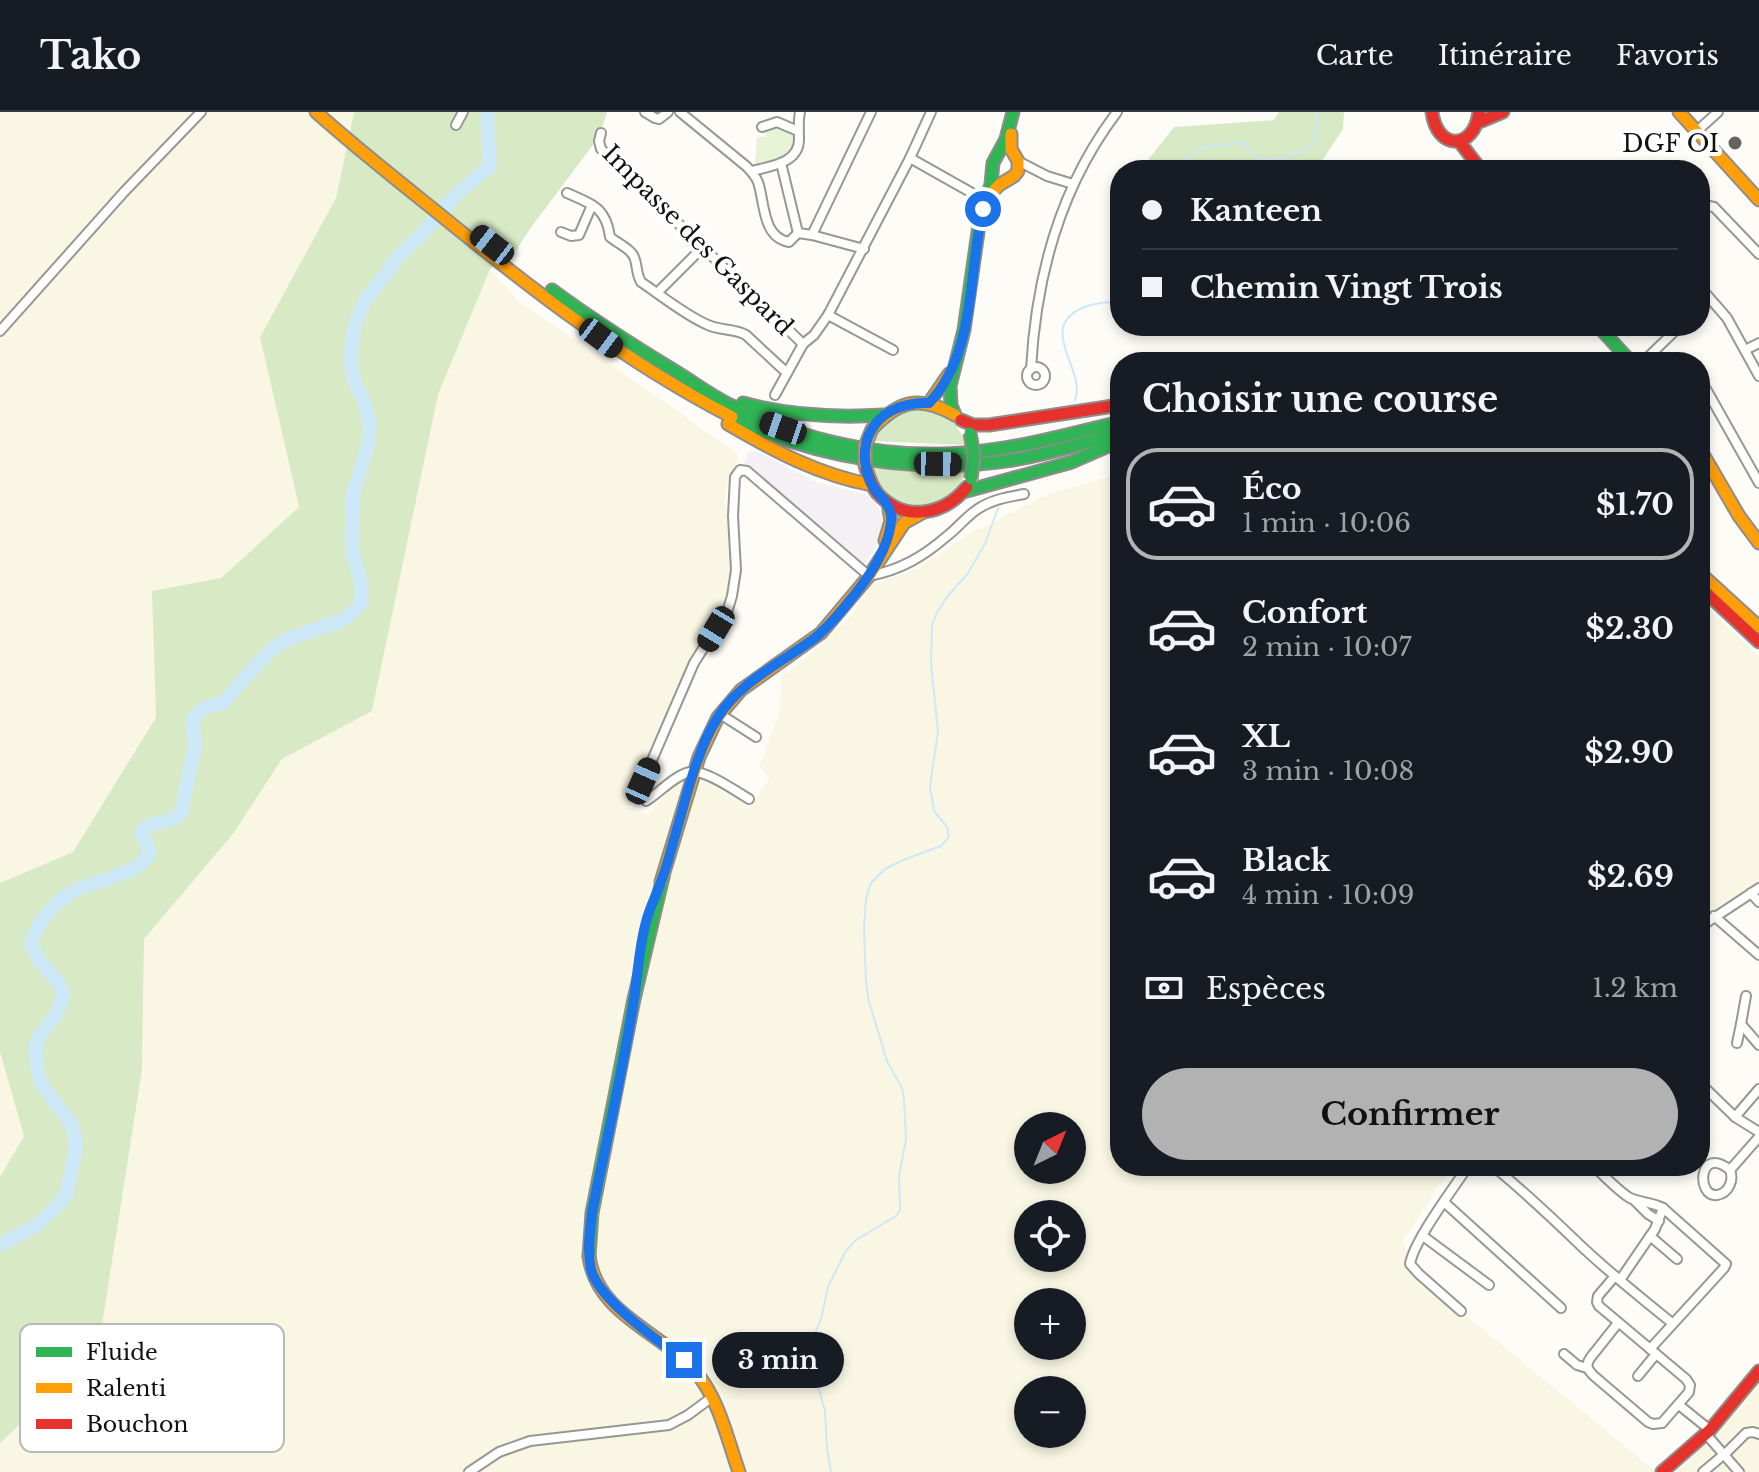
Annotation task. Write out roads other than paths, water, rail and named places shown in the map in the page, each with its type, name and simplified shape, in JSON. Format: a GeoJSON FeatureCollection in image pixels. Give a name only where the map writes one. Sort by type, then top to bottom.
{"type":"FeatureCollection","features":[{"type":"Feature","properties":{"kind":"main road"},"geometry":{"type":"LineString","coordinates":[[1013,112],[994,164],[979,225],[964,330],[950,386],[951,405],[958,418],[970,433],[974,448],[975,464],[971,479],[952,503],[938,510],[910,512],[888,503],[879,495],[865,465],[865,446],[872,429],[884,415],[898,406],[913,402],[943,407],[958,418],[973,425],[1110,407]]}},
{"type":"Feature","properties":{"kind":"main road"},"geometry":{"type":"LineString","coordinates":[[1477,160],[1471,135],[1479,117],[1503,112]]}},
{"type":"Feature","properties":{"kind":"main road"},"geometry":{"type":"LineString","coordinates":[[1679,112],[1759,200]]}},
{"type":"Feature","properties":{"kind":"main road"},"geometry":{"type":"LineString","coordinates":[[326,114],[624,355],[687,399],[806,467],[827,476],[872,485]]}},
{"type":"Feature","properties":{"kind":"main road"},"geometry":{"type":"LineString","coordinates":[[1430,114],[1432,125],[1446,139],[1459,141],[1471,135]]}},
{"type":"Feature","properties":{"kind":"main road"},"geometry":{"type":"LineString","coordinates":[[988,198],[1018,171],[1011,149],[1010,125]]}},
{"type":"Feature","properties":{"kind":"main road"},"geometry":{"type":"LineString","coordinates":[[1459,141],[1473,160]]}},
{"type":"Feature","properties":{"kind":"main road"},"geometry":{"type":"LineString","coordinates":[[994,164],[1004,153],[1016,158]]}},
{"type":"Feature","properties":{"kind":"main road"},"geometry":{"type":"LineString","coordinates":[[994,164],[999,178],[1010,178]]}},
{"type":"Feature","properties":{"kind":"main road"},"geometry":{"type":"LineString","coordinates":[[558,300],[728,404],[761,420],[847,445],[945,454],[1048,440],[1110,424]]}},
{"type":"Feature","properties":{"kind":"main road"},"geometry":{"type":"LineString","coordinates":[[1607,336],[1622,352]]}},
{"type":"Feature","properties":{"kind":"main road"},"geometry":{"type":"LineString","coordinates":[[624,355],[687,395],[731,417],[822,450],[880,461],[920,464],[998,462],[1043,454],[1110,436]]}},
{"type":"Feature","properties":{"kind":"main road"},"geometry":{"type":"LineString","coordinates":[[929,403],[954,365]]}},
{"type":"Feature","properties":{"kind":"main road"},"geometry":{"type":"LineString","coordinates":[[688,379],[725,397],[774,412],[846,418],[884,415]]}},
{"type":"Feature","properties":{"kind":"main road"},"geometry":{"type":"LineString","coordinates":[[963,492],[1072,462],[1110,445]]}},
{"type":"Feature","properties":{"kind":"main road"},"geometry":{"type":"LineString","coordinates":[[1710,466],[1759,543]]}},
{"type":"Feature","properties":{"kind":"main road"},"geometry":{"type":"LineString","coordinates":[[879,560],[891,525],[888,503]]}},
{"type":"Feature","properties":{"kind":"main road"},"geometry":{"type":"LineString","coordinates":[[739,1472],[699,1375],[603,1294],[598,1286],[591,1270],[589,1248],[592,1213],[634,999],[663,877],[704,744],[720,714],[741,690],[821,633],[869,576],[904,523],[922,513]]}},
{"type":"Feature","properties":{"kind":"main road"},"geometry":{"type":"LineString","coordinates":[[1710,582],[1759,627]]}},
{"type":"Feature","properties":{"kind":"main road"},"geometry":{"type":"LineString","coordinates":[[1710,596],[1759,642]]}},
{"type":"Feature","properties":{"kind":"main road"},"geometry":{"type":"LineString","coordinates":[[1662,1472],[1708,1432],[1759,1371]]}},
{"type":"Feature","properties":{"kind":"street"},"geometry":{"type":"LineString","coordinates":[[0,331],[124,192],[201,112]]}},
{"type":"Feature","properties":{"kind":"street"},"geometry":{"type":"LineString","coordinates":[[456,125],[463,112]]}},
{"type":"Feature","properties":{"kind":"street"},"geometry":{"type":"LineString","coordinates":[[645,112],[659,119],[668,112]]}},
{"type":"Feature","properties":{"kind":"street"},"geometry":{"type":"LineString","coordinates":[[680,112],[752,171],[758,182],[770,231],[784,242],[789,242],[798,233]]}},
{"type":"Feature","properties":{"kind":"street"},"geometry":{"type":"LineString","coordinates":[[752,171],[788,160],[798,148],[800,112]]}},
{"type":"Feature","properties":{"kind":"street"},"geometry":{"type":"LineString","coordinates":[[812,235],[871,112]]}},
{"type":"Feature","properties":{"kind":"street"},"geometry":{"type":"LineString","coordinates":[[775,395],[803,344],[814,335],[828,315],[864,249],[910,158],[929,112]]}},
{"type":"Feature","properties":{"kind":"street"},"geometry":{"type":"LineString","coordinates":[[1031,369],[1043,270],[1056,227],[1073,184],[1117,112]]}},
{"type":"Feature","properties":{"kind":"street"},"geometry":{"type":"LineString","coordinates":[[1697,131],[1718,112]]}},
{"type":"Feature","properties":{"kind":"street"},"geometry":{"type":"LineString","coordinates":[[762,127],[777,122],[798,131]]}},
{"type":"Feature","properties":{"kind":"street","name":"Impasse des Gaspard"},"geometry":{"type":"LineString","coordinates":[[601,133],[601,149],[803,344]]}},
{"type":"Feature","properties":{"kind":"street"},"geometry":{"type":"LineString","coordinates":[[910,158],[972,193]]}},
{"type":"Feature","properties":{"kind":"street"},"geometry":{"type":"LineString","coordinates":[[1016,158],[1047,176]]}},
{"type":"Feature","properties":{"kind":"street"},"geometry":{"type":"LineString","coordinates":[[781,163],[798,233]]}},
{"type":"Feature","properties":{"kind":"street"},"geometry":{"type":"LineString","coordinates":[[1010,178],[1026,174],[1047,176],[1073,184]]}},
{"type":"Feature","properties":{"kind":"street"},"geometry":{"type":"LineString","coordinates":[[567,193],[592,205],[605,218],[610,237],[632,253],[641,282],[704,323],[746,335],[787,373]]}},
{"type":"Feature","properties":{"kind":"street"},"geometry":{"type":"LineString","coordinates":[[561,232],[579,235],[592,205]]}},
{"type":"Feature","properties":{"kind":"street"},"geometry":{"type":"LineString","coordinates":[[1710,206],[1759,254]]}},
{"type":"Feature","properties":{"kind":"street"},"geometry":{"type":"LineString","coordinates":[[798,233],[864,249]]}},
{"type":"Feature","properties":{"kind":"street"},"geometry":{"type":"LineString","coordinates":[[657,293],[702,248]]}},
{"type":"Feature","properties":{"kind":"street"},"geometry":{"type":"LineString","coordinates":[[1710,298],[1727,318],[1759,376]]}},
{"type":"Feature","properties":{"kind":"street"},"geometry":{"type":"LineString","coordinates":[[828,315],[893,350]]}},
{"type":"Feature","properties":{"kind":"street"},"geometry":{"type":"LineString","coordinates":[[1653,352],[1670,336]]}},
{"type":"Feature","properties":{"kind":"street"},"geometry":{"type":"LineString","coordinates":[[1745,350],[1759,343]]}},
{"type":"Feature","properties":{"kind":"street"},"geometry":{"type":"LineString","coordinates":[[1710,396],[1759,483]]}},
{"type":"Feature","properties":{"kind":"street"},"geometry":{"type":"LineString","coordinates":[[749,799],[715,779],[695,772],[689,772],[666,785],[646,801],[643,794],[643,781],[694,663],[728,609],[732,596],[736,570],[733,516],[737,472],[747,471],[869,576],[891,571],[915,560],[981,507],[999,499],[1024,494]]}},
{"type":"Feature","properties":{"kind":"street"},"geometry":{"type":"LineString","coordinates":[[720,714],[756,737]]}},
{"type":"Feature","properties":{"kind":"street"},"geometry":{"type":"LineString","coordinates":[[1710,919],[1755,890],[1759,902]]}},
{"type":"Feature","properties":{"kind":"street"},"geometry":{"type":"LineString","coordinates":[[1714,916],[1759,955]]}},
{"type":"Feature","properties":{"kind":"street"},"geometry":{"type":"LineString","coordinates":[[1737,1043],[1746,996]]}},
{"type":"Feature","properties":{"kind":"street"},"geometry":{"type":"LineString","coordinates":[[1741,1024],[1759,1045]]}},
{"type":"Feature","properties":{"kind":"street"},"geometry":{"type":"LineString","coordinates":[[1735,1117],[1759,1089]]}},
{"type":"Feature","properties":{"kind":"street"},"geometry":{"type":"LineString","coordinates":[[1710,1093],[1735,1117],[1759,1134],[1730,1170]]}},
{"type":"Feature","properties":{"kind":"street"},"geometry":{"type":"LineString","coordinates":[[1461,1176],[1411,1256],[1410,1264],[1461,1311]]}},
{"type":"Feature","properties":{"kind":"street"},"geometry":{"type":"LineString","coordinates":[[1504,1176],[1672,1323]]}},
{"type":"Feature","properties":{"kind":"street"},"geometry":{"type":"LineString","coordinates":[[1604,1176],[1659,1221]]}},
{"type":"Feature","properties":{"kind":"street"},"geometry":{"type":"LineString","coordinates":[[1635,1200],[1663,1208],[1726,1264],[1672,1323],[1638,1376]]}},
{"type":"Feature","properties":{"kind":"street"},"geometry":{"type":"LineString","coordinates":[[1444,1202],[1561,1308]]}},
{"type":"Feature","properties":{"kind":"street"},"geometry":{"type":"LineString","coordinates":[[1564,1354],[1577,1365],[1587,1368],[1653,1424],[1662,1423],[1689,1392],[1689,1382],[1597,1302],[1598,1296],[1618,1278],[1650,1236],[1663,1208]]}},
{"type":"Feature","properties":{"kind":"street"},"geometry":{"type":"LineString","coordinates":[[1423,1236],[1489,1285]]}},
{"type":"Feature","properties":{"kind":"street"},"geometry":{"type":"LineString","coordinates":[[1650,1236],[1677,1259]]}},
{"type":"Feature","properties":{"kind":"street"},"geometry":{"type":"LineString","coordinates":[[1587,1368],[1587,1362],[1618,1323]]}},
{"type":"Feature","properties":{"kind":"street"},"geometry":{"type":"LineString","coordinates":[[469,1472],[499,1452],[530,1441],[669,1425],[711,1398]]}},
{"type":"Feature","properties":{"kind":"street"},"geometry":{"type":"LineString","coordinates":[[1679,1405],[1708,1432],[1739,1472]]}},
{"type":"Feature","properties":{"kind":"street"},"geometry":{"type":"LineString","coordinates":[[1703,1472],[1746,1433],[1759,1434]]}},
{"type":"Feature","properties":{"kind":"waterway"},"geometry":{"type":"LineString","coordinates":[[0,1245],[37,1225],[60,1203],[66,1195],[76,1150],[73,1127],[41,1083],[38,1073],[35,1048],[38,1038],[55,1016],[63,998],[58,982],[39,960],[31,944],[37,928],[66,896],[127,872],[145,860],[150,852],[142,830],[181,813],[195,746],[193,720],[198,712],[223,703],[281,643],[340,621],[360,604],[361,583],[352,550],[353,494],[368,446],[370,426],[353,377],[350,358],[355,324],[364,302],[398,257],[456,195],[490,166],[487,112]]}},
{"type":"Feature","properties":{"kind":"waterway"},"geometry":{"type":"LineString","coordinates":[[1262,160],[1277,159],[1308,148],[1315,137],[1318,112]]}},
{"type":"Feature","properties":{"kind":"waterway"},"geometry":{"type":"LineString","coordinates":[[1186,160],[1206,147],[1244,143],[1253,155],[1262,160]]}},
{"type":"Feature","properties":{"kind":"waterway"},"geometry":{"type":"LineString","coordinates":[[1075,400],[1077,388],[1063,338],[1063,327],[1069,317],[1082,308],[1110,302]]}},
{"type":"Feature","properties":{"kind":"waterway"},"geometry":{"type":"LineString","coordinates":[[831,1472],[825,1410],[813,1371],[811,1343],[821,1319],[828,1287],[845,1252],[856,1240],[896,1216],[900,1210],[899,1176],[906,1140],[902,1088],[887,1061],[869,1002],[864,927],[866,899],[871,883],[885,869],[941,846],[949,837],[947,827],[934,811],[930,787],[938,731],[931,664],[932,625],[947,597],[968,573],[985,544],[998,508]]}},
{"type":"Feature","properties":{"kind":"place","name":"DGF OI"},"geometry":{"type":"Point","coordinates":[1735,143]}}]}
